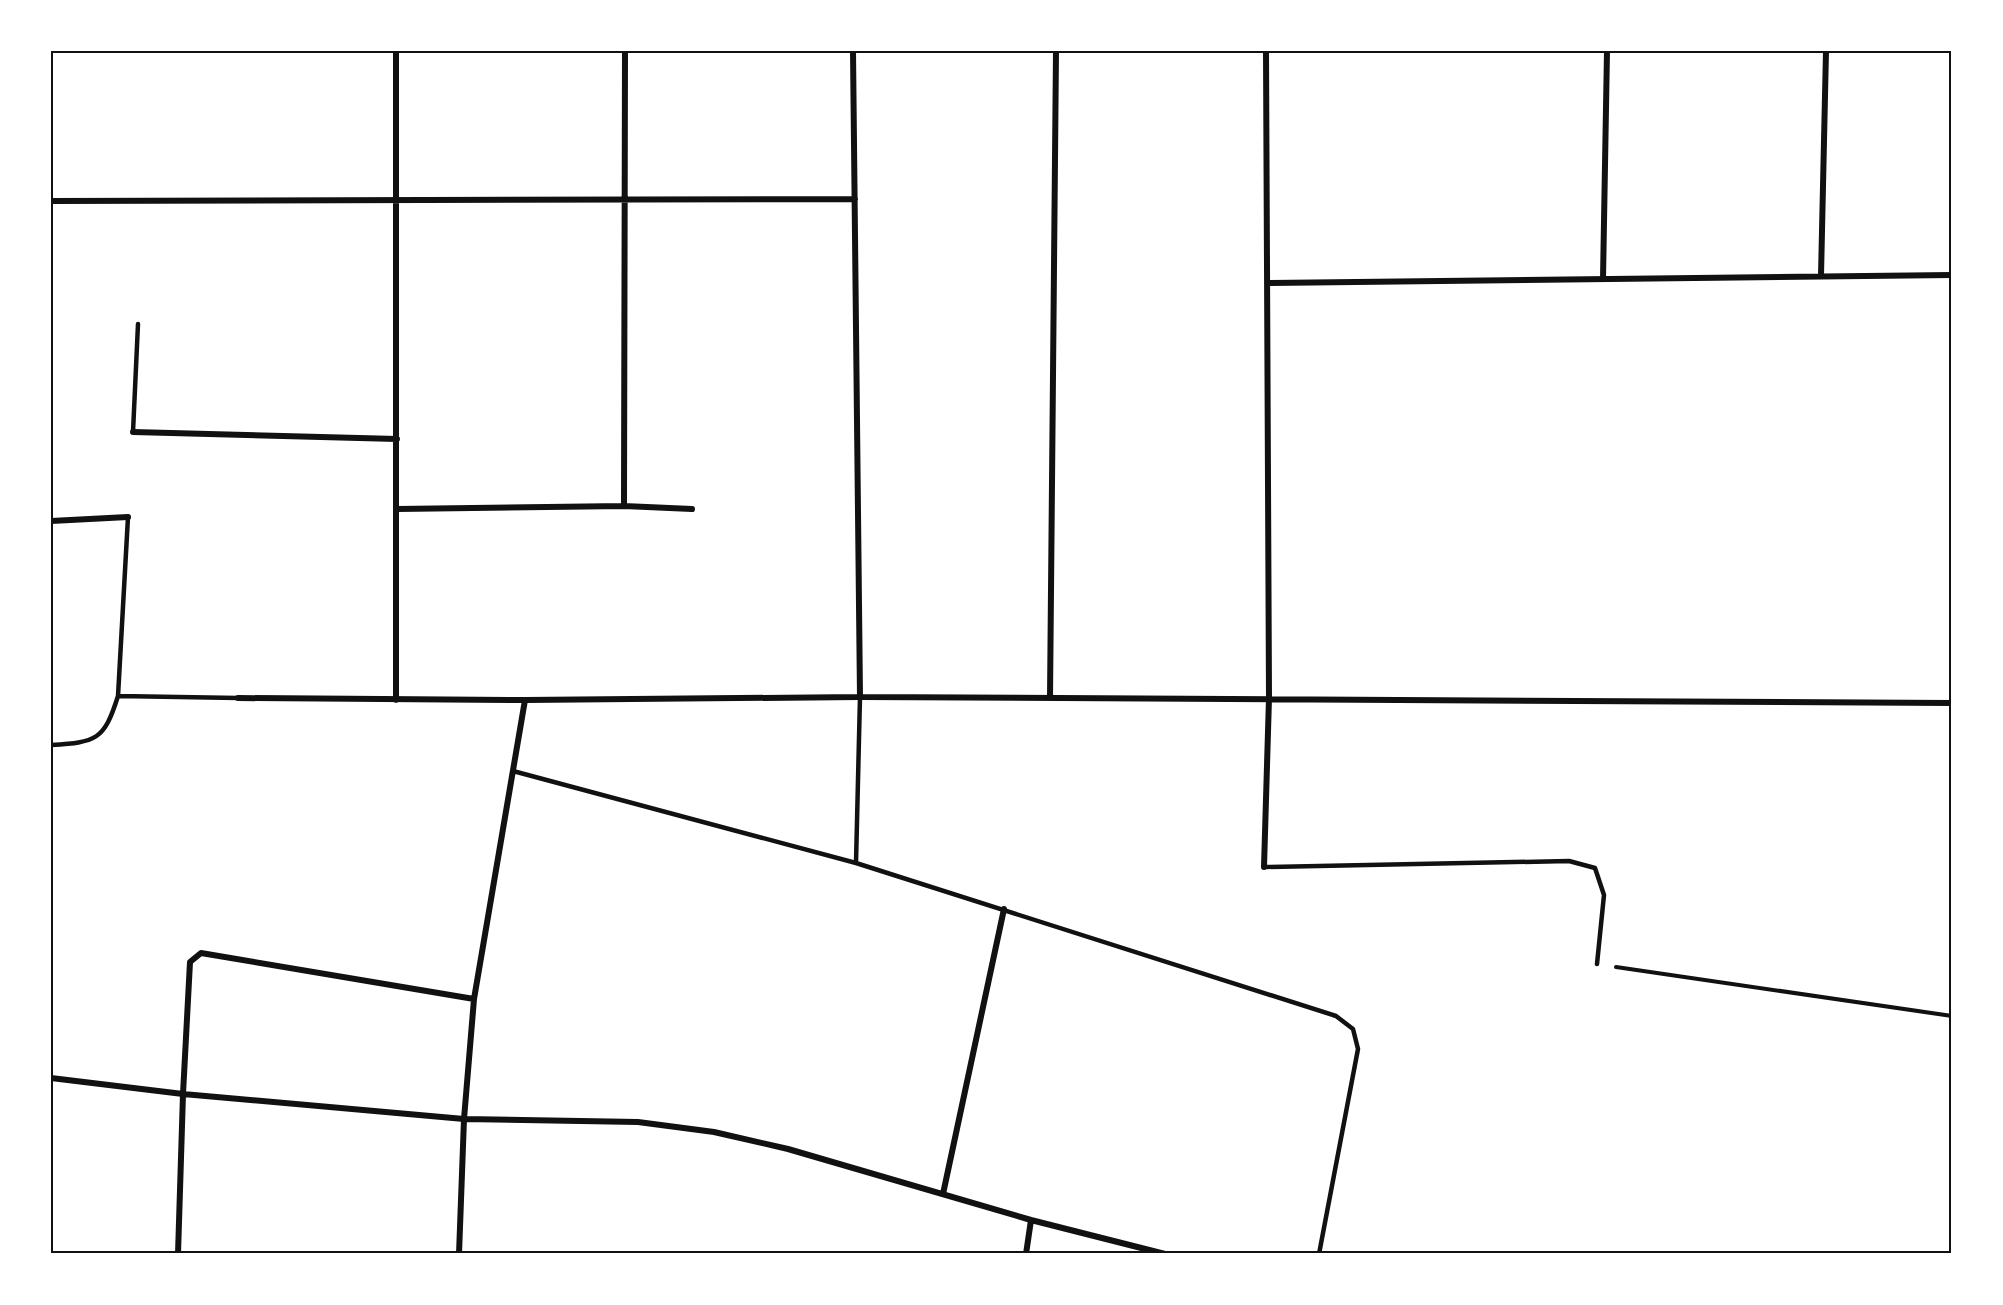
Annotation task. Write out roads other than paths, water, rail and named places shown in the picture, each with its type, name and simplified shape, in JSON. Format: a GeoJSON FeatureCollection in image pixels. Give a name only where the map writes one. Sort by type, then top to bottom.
{"type":"FeatureCollection","features":[{"type":"Feature","properties":{"kind":"street"},"geometry":{"type":"LineString","coordinates":[[396,51],[396,700]]}},
{"type":"Feature","properties":{"kind":"street"},"geometry":{"type":"LineString","coordinates":[[624,506],[625,51]]}},
{"type":"Feature","properties":{"kind":"street"},"geometry":{"type":"LineString","coordinates":[[853,51],[860,697]]}},
{"type":"Feature","properties":{"kind":"street"},"geometry":{"type":"LineString","coordinates":[[1050,698],[1056,51]]}},
{"type":"Feature","properties":{"kind":"street"},"geometry":{"type":"LineString","coordinates":[[1264,867],[1269,699],[1266,51]]}},
{"type":"Feature","properties":{"kind":"street"},"geometry":{"type":"LineString","coordinates":[[1603,279],[1607,51]]}},
{"type":"Feature","properties":{"kind":"street"},"geometry":{"type":"LineString","coordinates":[[1821,276],[1826,51]]}},
{"type":"Feature","properties":{"kind":"street"},"geometry":{"type":"LineString","coordinates":[[51,201],[855,199]]}},
{"type":"Feature","properties":{"kind":"street"},"geometry":{"type":"LineString","coordinates":[[1267,283],[1952,275]]}},
{"type":"Feature","properties":{"kind":"street"},"geometry":{"type":"LineString","coordinates":[[133,432],[397,439]]}},
{"type":"Feature","properties":{"kind":"street"},"geometry":{"type":"LineString","coordinates":[[397,509],[624,506],[692,509]]}},
{"type":"Feature","properties":{"kind":"street"},"geometry":{"type":"LineString","coordinates":[[51,521],[128,517]]}},
{"type":"Feature","properties":{"kind":"street"},"geometry":{"type":"LineString","coordinates":[[238,698],[525,700],[860,697],[1952,703]]}},
{"type":"Feature","properties":{"kind":"street"},"geometry":{"type":"LineString","coordinates":[[459,1254],[464,1119],[474,999],[525,700]]}},
{"type":"Feature","properties":{"kind":"street"},"geometry":{"type":"LineString","coordinates":[[943,1194],[1004,909]]}},
{"type":"Feature","properties":{"kind":"street"},"geometry":{"type":"LineString","coordinates":[[178,1254],[190,962],[201,953],[474,999]]}},
{"type":"Feature","properties":{"kind":"street"},"geometry":{"type":"LineString","coordinates":[[51,1078],[183,1094],[464,1119],[638,1122],[714,1132],[788,1149],[1031,1220],[1165,1254]]}},
{"type":"Feature","properties":{"kind":"street"},"geometry":{"type":"LineString","coordinates":[[1026,1254],[1031,1220]]}},
{"type":"Feature","properties":{"kind":"lane"},"geometry":{"type":"LineString","coordinates":[[133,432],[138,324]]}},
{"type":"Feature","properties":{"kind":"lane"},"geometry":{"type":"LineString","coordinates":[[51,745],[91,740],[103,732],[111,719],[118,696],[128,517]]}},
{"type":"Feature","properties":{"kind":"lane"},"geometry":{"type":"LineString","coordinates":[[118,696],[238,698]]}},
{"type":"Feature","properties":{"kind":"lane"},"geometry":{"type":"LineString","coordinates":[[856,863],[860,697]]}},
{"type":"Feature","properties":{"kind":"lane"},"geometry":{"type":"LineString","coordinates":[[513,771],[856,863],[1336,1016],[1353,1029],[1358,1049],[1319,1254]]}},
{"type":"Feature","properties":{"kind":"lane"},"geometry":{"type":"LineString","coordinates":[[1264,867],[1569,861],[1595,868],[1604,894],[1597,964]]}}]}
